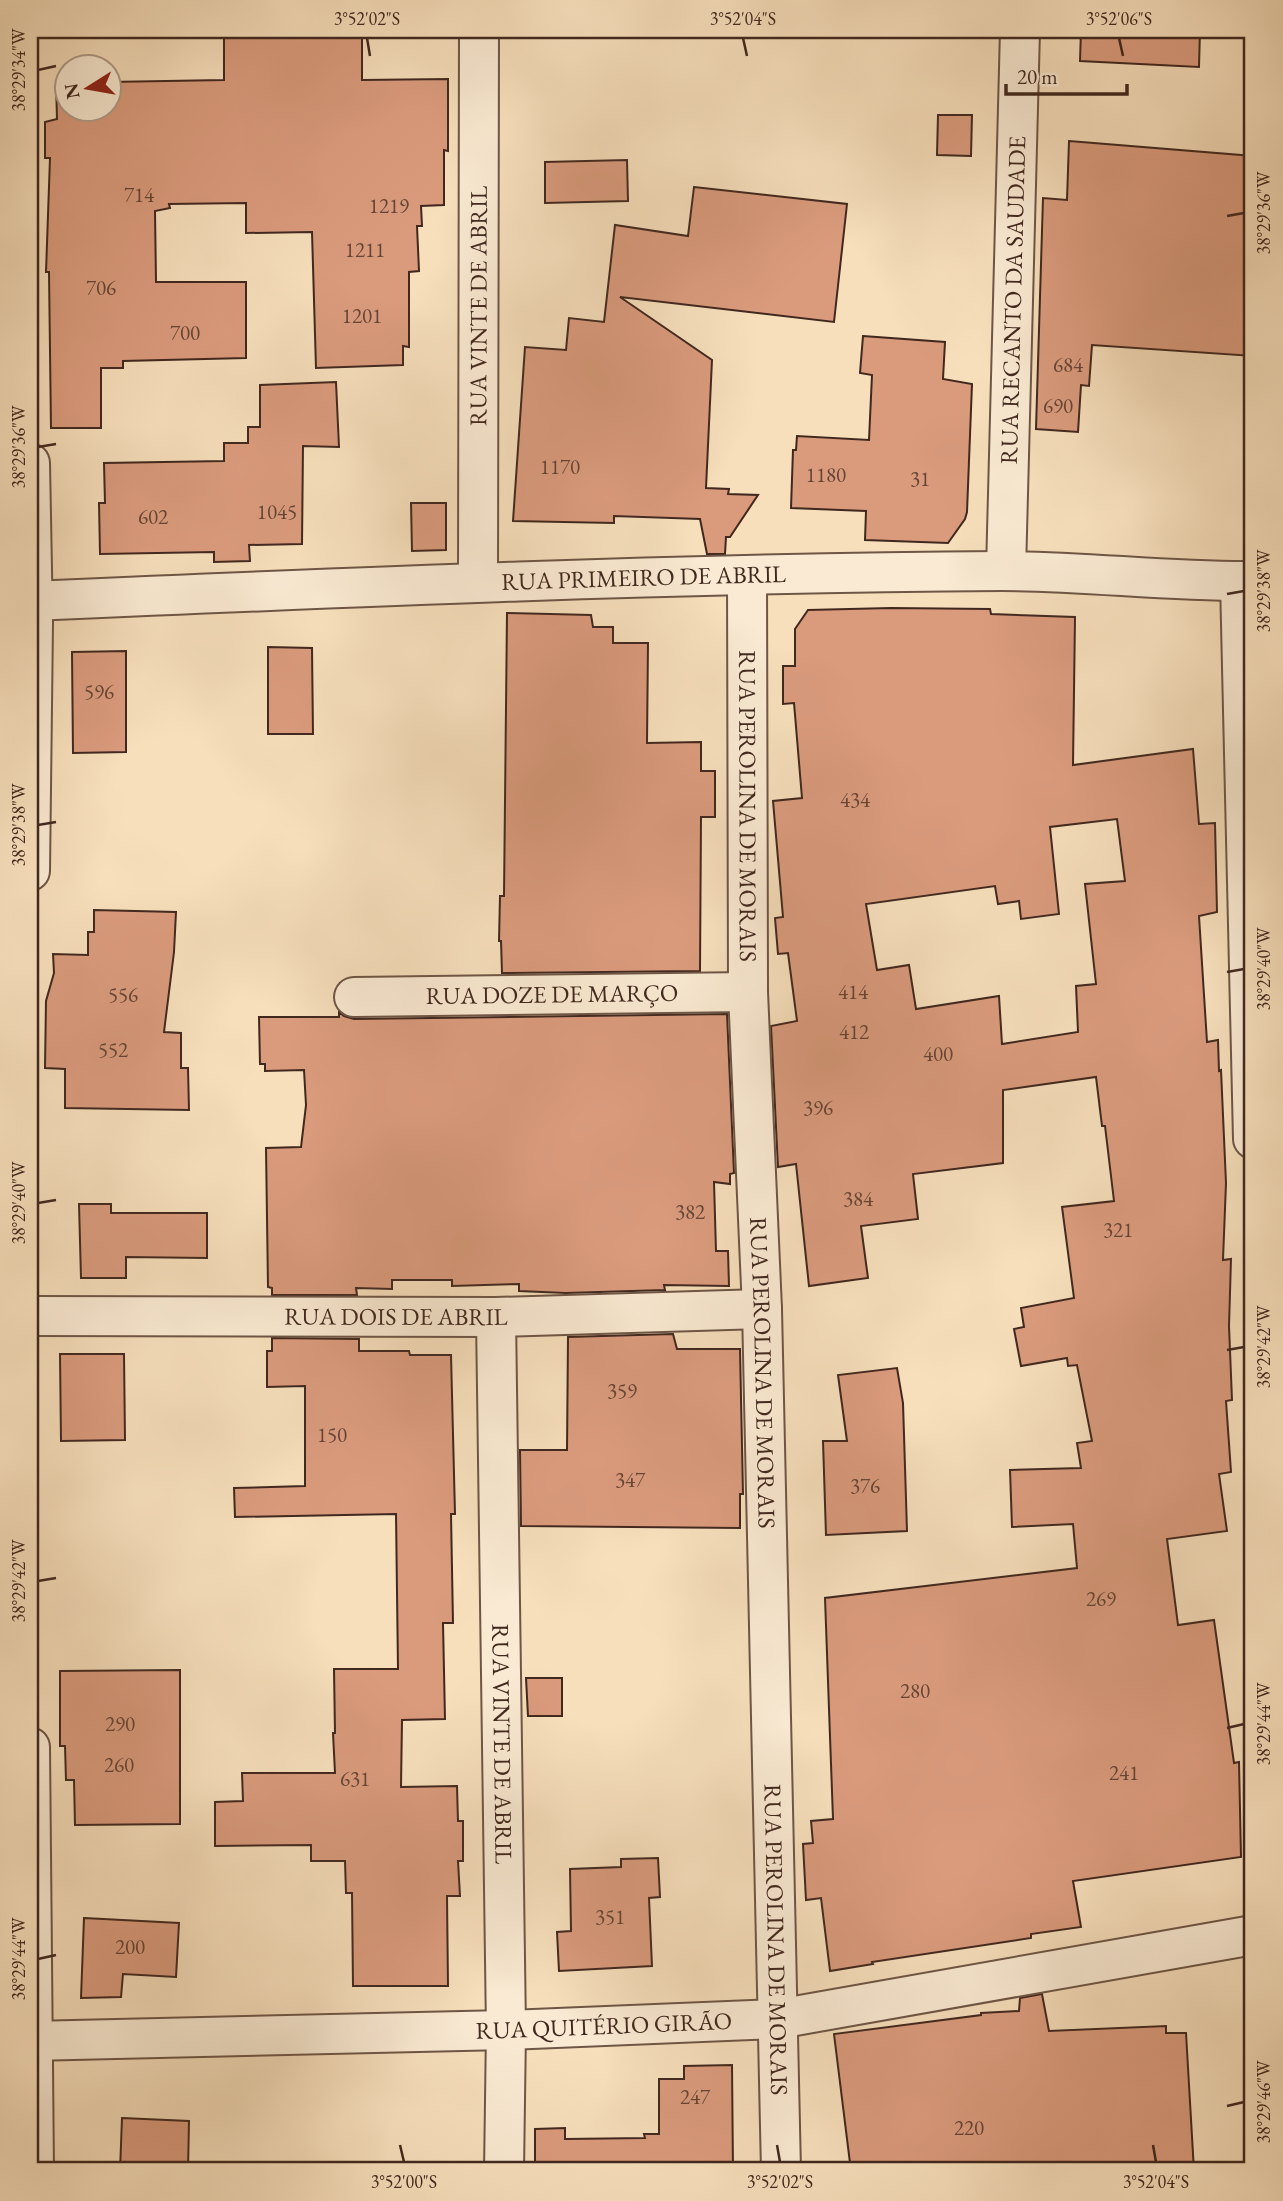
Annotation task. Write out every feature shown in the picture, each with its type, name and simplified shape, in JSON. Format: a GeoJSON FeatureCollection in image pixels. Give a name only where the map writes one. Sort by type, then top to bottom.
{"type":"FeatureCollection","features":[{"type":"Feature","properties":{"kind":"street","name":"RUA VINTE DE ABRIL"},"geometry":{"type":"LineString","coordinates":[[478,582],[479,30]]}},
{"type":"Feature","properties":{"kind":"street","name":"RUA RECANTO DA SAUDADE"},"geometry":{"type":"LineString","coordinates":[[1006,571],[1020,30]]}},
{"type":"Feature","properties":{"kind":"street"},"geometry":{"type":"LineString","coordinates":[[30,463],[33,601],[30,871]]}},
{"type":"Feature","properties":{"kind":"street","name":"RUA PRIMEIRO DE ABRIL"},"geometry":{"type":"LineString","coordinates":[[33,601],[478,582],[747,575],[1006,571],[1247,581]]}},
{"type":"Feature","properties":{"kind":"street","name":"RUA PEROLINA DE MORAIS"},"geometry":{"type":"LineString","coordinates":[[747,575],[748,992],[762,1309],[781,2171]]}},
{"type":"Feature","properties":{"kind":"street"},"geometry":{"type":"LineString","coordinates":[[1247,581],[1253,1139]]}},
{"type":"Feature","properties":{"kind":"street","name":"RUA DOZE DE MARÇO"},"geometry":{"type":"LineString","coordinates":[[354,997],[748,992]]}},
{"type":"Feature","properties":{"kind":"street","name":"RUA DOIS DE ABRIL"},"geometry":{"type":"LineString","coordinates":[[30,1316],[496,1317],[762,1309]]}},
{"type":"Feature","properties":{"kind":"street","name":"RUA VINTE DE ABRIL"},"geometry":{"type":"LineString","coordinates":[[496,1317],[506,2030],[504,2171]]}},
{"type":"Feature","properties":{"kind":"street"},"geometry":{"type":"LineString","coordinates":[[30,1747],[34,2171]]}},
{"type":"Feature","properties":{"kind":"street","name":"RUA QUITÉRIO GIRÃO"},"geometry":{"type":"LineString","coordinates":[[32,2041],[506,2030],[778,2019],[1253,1935]]}},
{"type":"Feature","properties":{"kind":"building"},"geometry":{"type":"Polygon","coordinates":[[[224,30],[359,30],[362,32],[362,80],[448,79],[448,151],[444,150],[444,205],[421,206],[422,226],[417,226],[419,271],[409,272],[409,347],[403,346],[403,365],[316,368],[312,232],[246,233],[246,203],[169,204],[170,208],[155,211],[156,282],[246,282],[246,358],[123,361],[123,368],[101,368],[101,428],[51,428],[49,272],[46,272],[50,158],[45,158],[45,122],[122,122],[122,82],[224,80],[224,30]]]}},
{"type":"Feature","properties":{"kind":"building"},"geometry":{"type":"Polygon","coordinates":[[[1081,30],[1200,30],[1199,67],[1080,61],[1081,30]]]}},
{"type":"Feature","properties":{"kind":"building"},"geometry":{"type":"Polygon","coordinates":[[[938,115],[972,115],[971,156],[937,155],[938,115]]]}},
{"type":"Feature","properties":{"kind":"building"},"geometry":{"type":"Polygon","coordinates":[[[1069,141],[1253,156],[1253,356],[1092,345],[1089,386],[1081,385],[1078,432],[1036,429],[1043,198],[1067,200],[1069,141]]]}},
{"type":"Feature","properties":{"kind":"building"},"geometry":{"type":"Polygon","coordinates":[[[627,160],[628,201],[545,203],[545,162],[627,160]]]}},
{"type":"Feature","properties":{"kind":"building"},"geometry":{"type":"Polygon","coordinates":[[[694,187],[847,204],[834,322],[620,297],[712,360],[706,488],[729,489],[728,494],[758,495],[730,537],[726,537],[725,554],[707,554],[700,519],[614,516],[614,523],[513,521],[525,347],[566,350],[569,318],[604,322],[615,225],[688,236],[694,187]]]}},
{"type":"Feature","properties":{"kind":"building"},"geometry":{"type":"Polygon","coordinates":[[[863,336],[945,342],[943,379],[972,384],[967,512],[948,543],[865,540],[866,511],[791,508],[793,450],[796,450],[797,436],[869,440],[872,375],[860,373],[863,336]]]}},
{"type":"Feature","properties":{"kind":"building"},"geometry":{"type":"Polygon","coordinates":[[[336,382],[339,447],[303,446],[302,544],[249,545],[250,561],[214,562],[214,552],[100,554],[99,503],[105,503],[104,463],[224,461],[224,443],[248,443],[248,427],[260,427],[260,385],[336,382]]]}},
{"type":"Feature","properties":{"kind":"building"},"geometry":{"type":"Polygon","coordinates":[[[411,503],[446,503],[446,550],[412,551],[411,503]]]}},
{"type":"Feature","properties":{"kind":"building"},"geometry":{"type":"Polygon","coordinates":[[[990,609],[991,614],[1075,617],[1073,765],[1193,749],[1199,824],[1215,823],[1217,912],[1199,916],[1207,1042],[1218,1040],[1219,1071],[1221,1070],[1226,1183],[1223,1260],[1231,1259],[1229,1326],[1232,1400],[1226,1401],[1231,1472],[1219,1474],[1227,1531],[1167,1539],[1178,1625],[1214,1620],[1234,1763],[1239,1762],[1241,1857],[1073,1881],[1081,1927],[1031,1934],[1031,1938],[830,1971],[821,1898],[806,1900],[803,1844],[813,1843],[811,1821],[833,1819],[825,1598],[1077,1568],[1073,1524],[1012,1527],[1010,1470],[1081,1468],[1077,1443],[1092,1441],[1077,1365],[1068,1366],[1067,1358],[1021,1366],[1014,1329],[1024,1327],[1021,1308],[1074,1298],[1062,1207],[1114,1201],[1096,1077],[1003,1090],[1003,1163],[913,1174],[918,1219],[861,1226],[868,1278],[809,1286],[796,1164],[778,1167],[771,1026],[797,1021],[788,953],[778,954],[775,918],[783,917],[773,801],[802,798],[794,703],[783,704],[783,666],[795,666],[795,629],[808,610],[990,609]],[[1117,819],[1050,827],[1059,914],[1021,919],[1019,901],[998,904],[995,886],[866,904],[877,970],[909,965],[916,1009],[999,996],[1002,1044],[1078,1032],[1076,986],[1096,984],[1085,884],[1125,881],[1117,819]]]}},
{"type":"Feature","properties":{"kind":"building"},"geometry":{"type":"Polygon","coordinates":[[[507,613],[591,615],[593,627],[613,627],[613,643],[648,643],[647,743],[701,742],[701,771],[715,771],[715,817],[701,817],[700,971],[502,973],[499,941],[500,896],[504,896],[507,613]]]}},
{"type":"Feature","properties":{"kind":"building"},"geometry":{"type":"Polygon","coordinates":[[[268,647],[312,648],[313,734],[268,734],[268,647]]]}},
{"type":"Feature","properties":{"kind":"building"},"geometry":{"type":"Polygon","coordinates":[[[126,651],[126,752],[73,753],[72,652],[126,651]]]}},
{"type":"Feature","properties":{"kind":"building"},"geometry":{"type":"Polygon","coordinates":[[[94,910],[176,912],[164,1032],[181,1033],[181,1068],[188,1068],[189,1110],[65,1108],[65,1069],[45,1068],[46,1001],[54,973],[53,954],[88,955],[88,932],[94,932],[94,910]]]}},
{"type":"Feature","properties":{"kind":"building"},"geometry":{"type":"Polygon","coordinates":[[[339,1012],[354,1019],[727,1014],[734,1173],[730,1174],[730,1184],[714,1182],[716,1251],[728,1251],[729,1286],[664,1285],[665,1290],[566,1293],[519,1291],[519,1284],[452,1286],[452,1280],[392,1280],[392,1289],[356,1288],[357,1295],[272,1295],[272,1288],[268,1287],[266,1148],[301,1147],[306,1105],[304,1070],[265,1071],[265,1064],[260,1064],[259,1017],[339,1017],[339,1012]]]}},
{"type":"Feature","properties":{"kind":"building"},"geometry":{"type":"Polygon","coordinates":[[[79,1204],[111,1204],[111,1213],[207,1213],[207,1258],[126,1257],[126,1278],[81,1278],[79,1204]]]}},
{"type":"Feature","properties":{"kind":"building"},"geometry":{"type":"Polygon","coordinates":[[[673,1334],[677,1349],[740,1349],[743,1494],[740,1494],[740,1528],[521,1526],[520,1450],[567,1450],[568,1337],[673,1334]]]}},
{"type":"Feature","properties":{"kind":"building"},"geometry":{"type":"Polygon","coordinates":[[[272,1338],[359,1339],[359,1351],[409,1351],[410,1355],[451,1355],[455,1514],[451,1514],[453,1623],[443,1623],[445,1719],[402,1720],[401,1787],[457,1786],[458,1821],[463,1821],[463,1861],[458,1861],[460,1896],[447,1896],[448,1986],[353,1986],[352,1893],[346,1893],[345,1861],[311,1861],[311,1845],[215,1846],[215,1802],[243,1801],[242,1773],[335,1773],[334,1669],[398,1669],[396,1514],[235,1517],[234,1488],[305,1486],[305,1386],[267,1387],[267,1351],[272,1351],[272,1338]]]}},
{"type":"Feature","properties":{"kind":"building"},"geometry":{"type":"Polygon","coordinates":[[[60,1354],[124,1354],[125,1440],[61,1441],[60,1354]]]}},
{"type":"Feature","properties":{"kind":"building"},"geometry":{"type":"Polygon","coordinates":[[[897,1368],[903,1403],[907,1531],[826,1535],[823,1441],[847,1441],[838,1375],[897,1368]]]}},
{"type":"Feature","properties":{"kind":"building"},"geometry":{"type":"Polygon","coordinates":[[[180,1670],[180,1824],[75,1825],[74,1780],[66,1780],[65,1746],[60,1746],[60,1671],[180,1670]]]}},
{"type":"Feature","properties":{"kind":"building"},"geometry":{"type":"Polygon","coordinates":[[[526,1678],[562,1678],[562,1716],[528,1716],[526,1678]]]}},
{"type":"Feature","properties":{"kind":"building"},"geometry":{"type":"Polygon","coordinates":[[[658,1858],[660,1897],[649,1898],[652,1966],[559,1971],[557,1932],[571,1931],[570,1869],[621,1867],[621,1859],[658,1858]]]}},
{"type":"Feature","properties":{"kind":"building"},"geometry":{"type":"Polygon","coordinates":[[[84,1918],[179,1923],[176,1977],[123,1974],[121,1997],[81,1998],[84,1918]]]}},
{"type":"Feature","properties":{"kind":"building"},"geometry":{"type":"Polygon","coordinates":[[[1042,1994],[1049,2031],[1166,2026],[1166,2033],[1186,2033],[1194,2171],[851,2171],[834,2034],[981,2013],[1019,2011],[1020,1998],[1042,1994]]]}},
{"type":"Feature","properties":{"kind":"building"},"geometry":{"type":"Polygon","coordinates":[[[732,2065],[733,2171],[560,2171],[560,2163],[535,2163],[535,2129],[565,2128],[565,2139],[645,2138],[644,2134],[659,2134],[659,2079],[684,2079],[684,2066],[732,2065]]]}},
{"type":"Feature","properties":{"kind":"building"},"geometry":{"type":"Polygon","coordinates":[[[122,2118],[189,2121],[188,2171],[120,2171],[122,2118]]]}}]}
